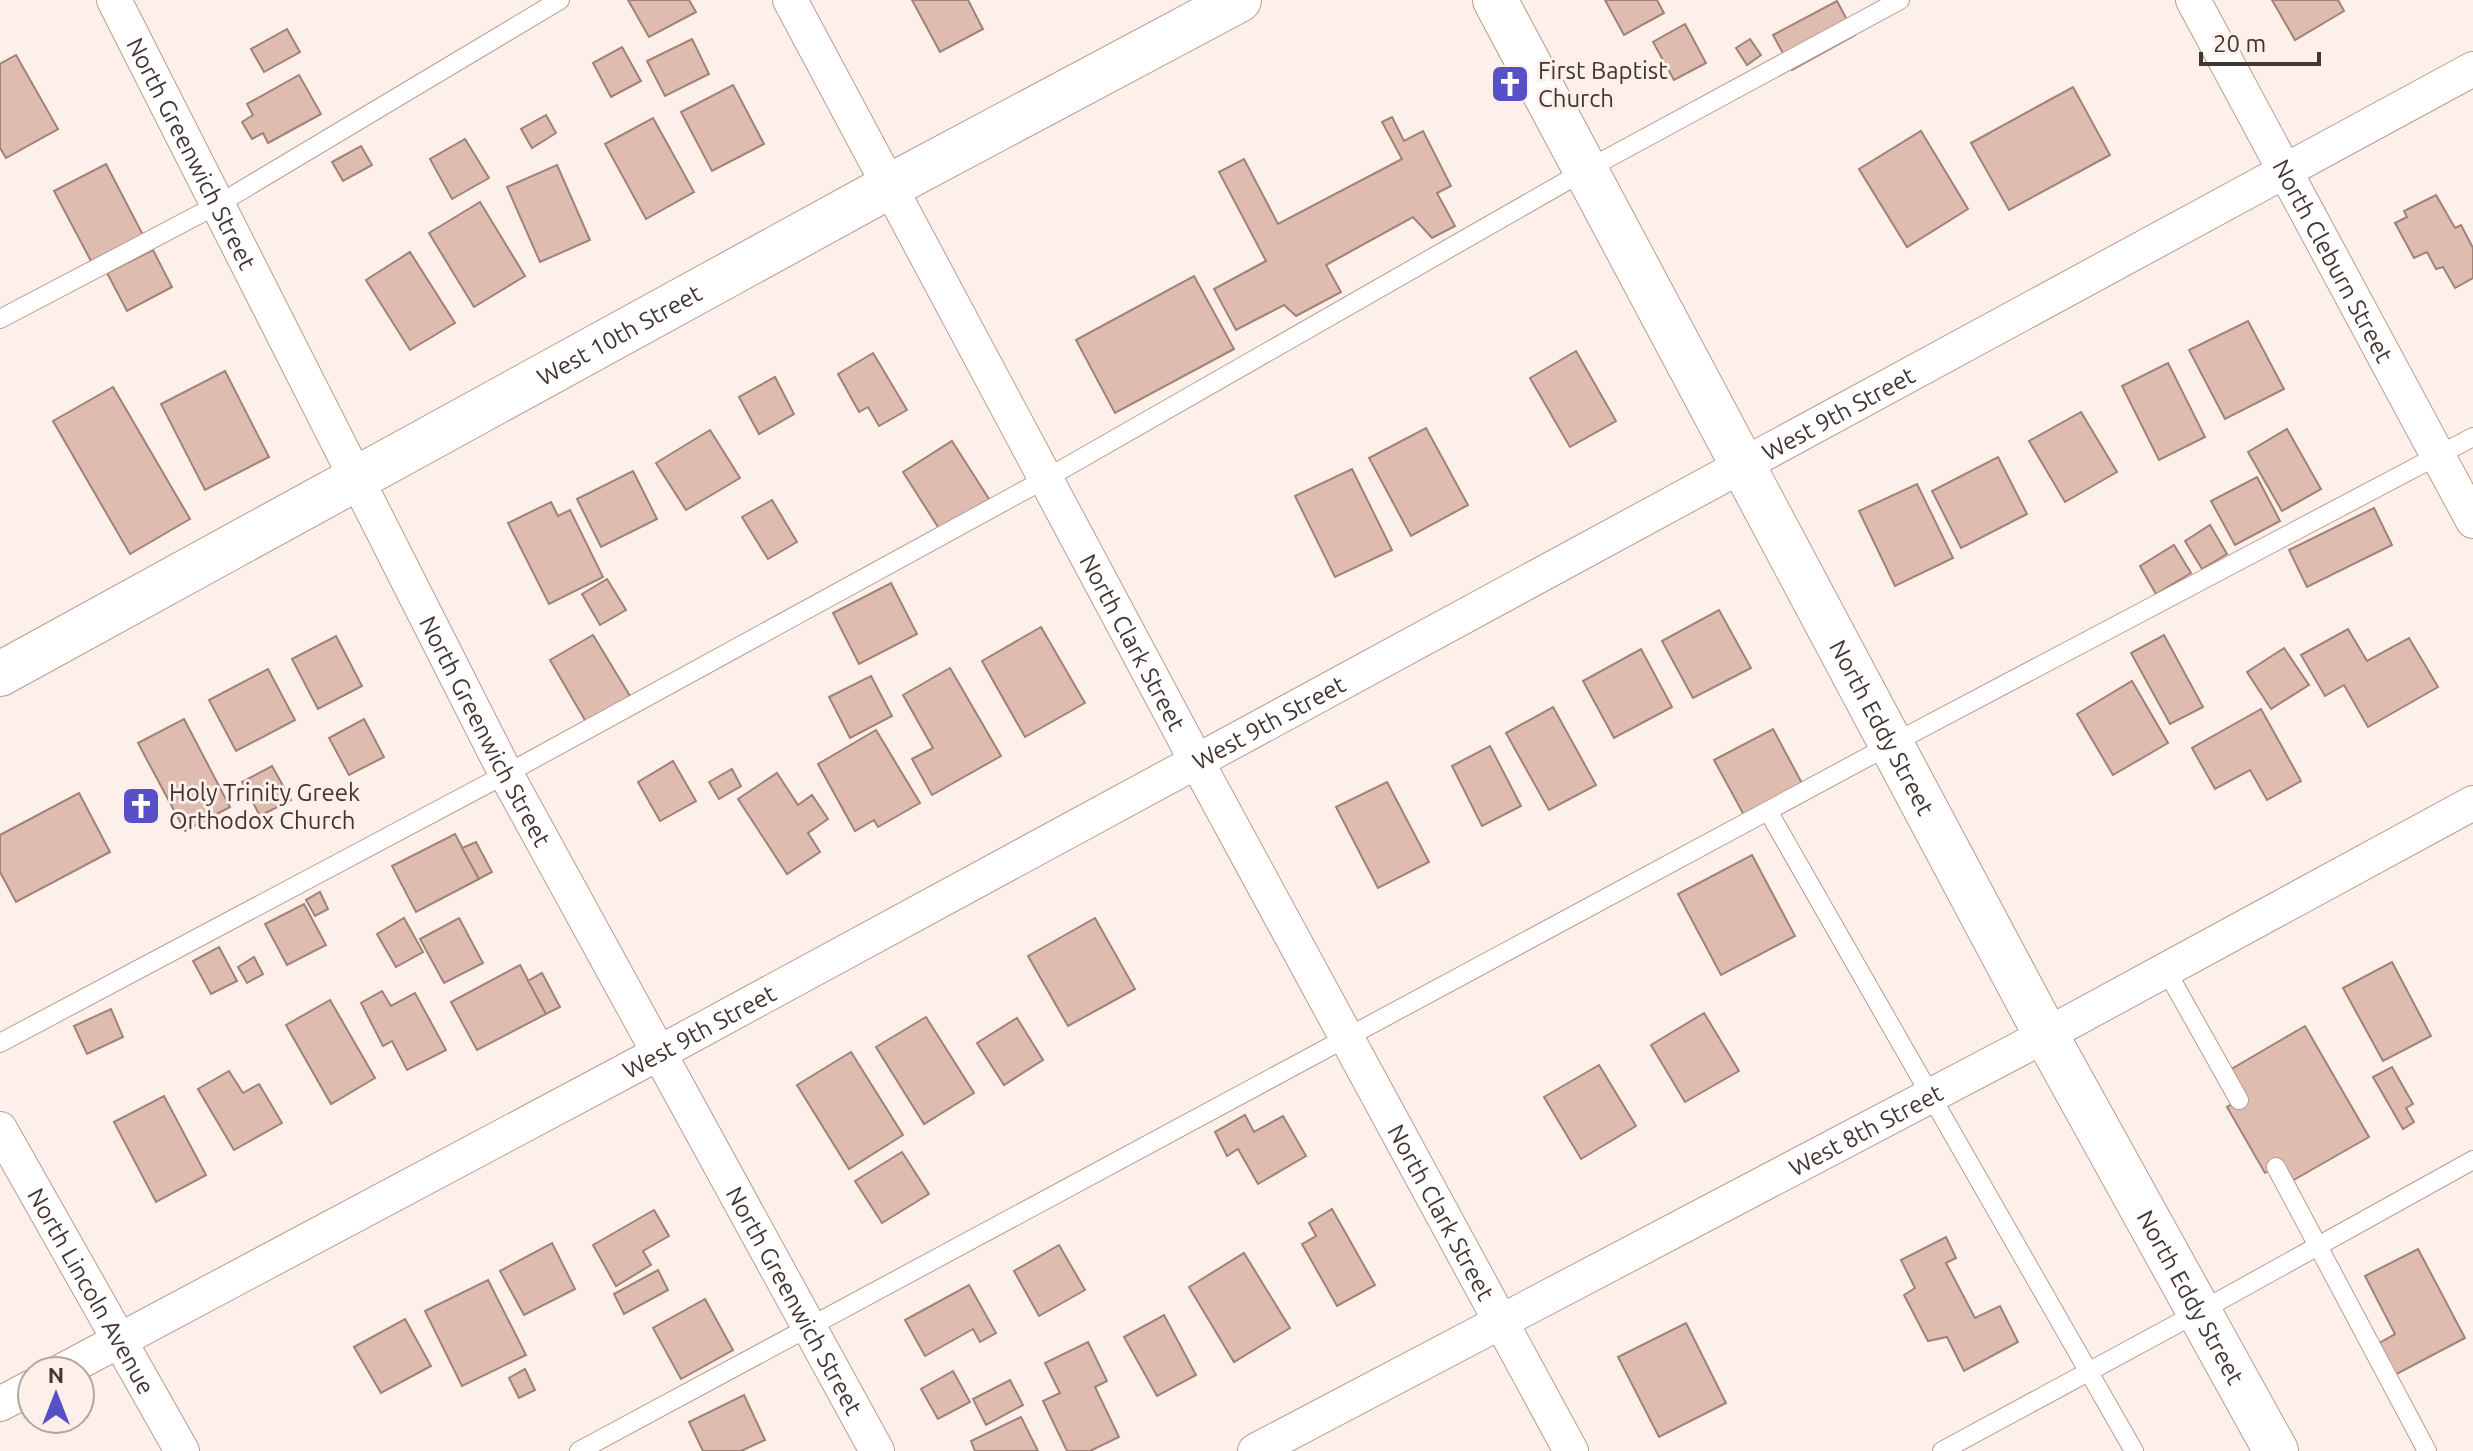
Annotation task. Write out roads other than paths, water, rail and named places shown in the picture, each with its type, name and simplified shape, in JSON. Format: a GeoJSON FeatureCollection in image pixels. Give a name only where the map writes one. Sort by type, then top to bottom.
{"type":"FeatureCollection","features":[{"type":"Feature","properties":{"kind":"main road","name":"West 10th Street"},"geometry":{"type":"LineString","coordinates":[[0,674],[890,186],[1239,0]]}},
{"type":"Feature","properties":{"kind":"main road","name":"North Eddy Street"},"geometry":{"type":"LineString","coordinates":[[1495,0],[2046,1035],[2276,1451]]}},
{"type":"Feature","properties":{"kind":"street","name":"North Greenwich Street"},"geometry":{"type":"LineString","coordinates":[[114,0],[506,774],[877,1451]]}},
{"type":"Feature","properties":{"kind":"street","name":"North Clark Street"},"geometry":{"type":"LineString","coordinates":[[790,0],[1197,762],[1571,1451]]}},
{"type":"Feature","properties":{"kind":"street","name":"North Cleburn Street"},"geometry":{"type":"LineString","coordinates":[[2193,0],[2473,521]]}},
{"type":"Feature","properties":{"kind":"street","name":"West 9th Street"},"geometry":{"type":"LineString","coordinates":[[92,1355],[659,1053],[2473,69]]}},
{"type":"Feature","properties":{"kind":"street","name":"West 8th Street"},"geometry":{"type":"LineString","coordinates":[[1255,1451],[2046,1035],[2473,803]]}},
{"type":"Feature","properties":{"kind":"street","name":"North Lincoln Avenue"},"geometry":{"type":"LineString","coordinates":[[0,1129],[182,1451]]}},
{"type":"Feature","properties":{"kind":"lane"},"geometry":{"type":"LineString","coordinates":[[0,319],[217,205],[560,0]]}},
{"type":"Feature","properties":{"kind":"lane"},"geometry":{"type":"LineString","coordinates":[[0,1043],[506,774],[1047,478],[1586,170],[1900,0]]}},
{"type":"Feature","properties":{"kind":"lane"},"geometry":{"type":"LineString","coordinates":[[579,1451],[1890,745],[2473,437]]}},
{"type":"Feature","properties":{"kind":"lane"},"geometry":{"type":"LineString","coordinates":[[1768,811],[2134,1451]]}},
{"type":"Feature","properties":{"kind":"lane"},"geometry":{"type":"LineString","coordinates":[[2166,970],[2239,1100]]}},
{"type":"Feature","properties":{"kind":"lane"},"geometry":{"type":"LineString","coordinates":[[1942,1451],[2473,1160]]}},
{"type":"Feature","properties":{"kind":"lane"},"geometry":{"type":"LineString","coordinates":[[2276,1167],[2427,1451]]}},
{"type":"Feature","properties":{"kind":"place","name":"First Baptist Church"},"geometry":{"type":"Point","coordinates":[1510,84]}},
{"type":"Feature","properties":{"kind":"place","name":"Holy Trinity Greek Orthodox Church"},"geometry":{"type":"Point","coordinates":[141,806]}}]}
